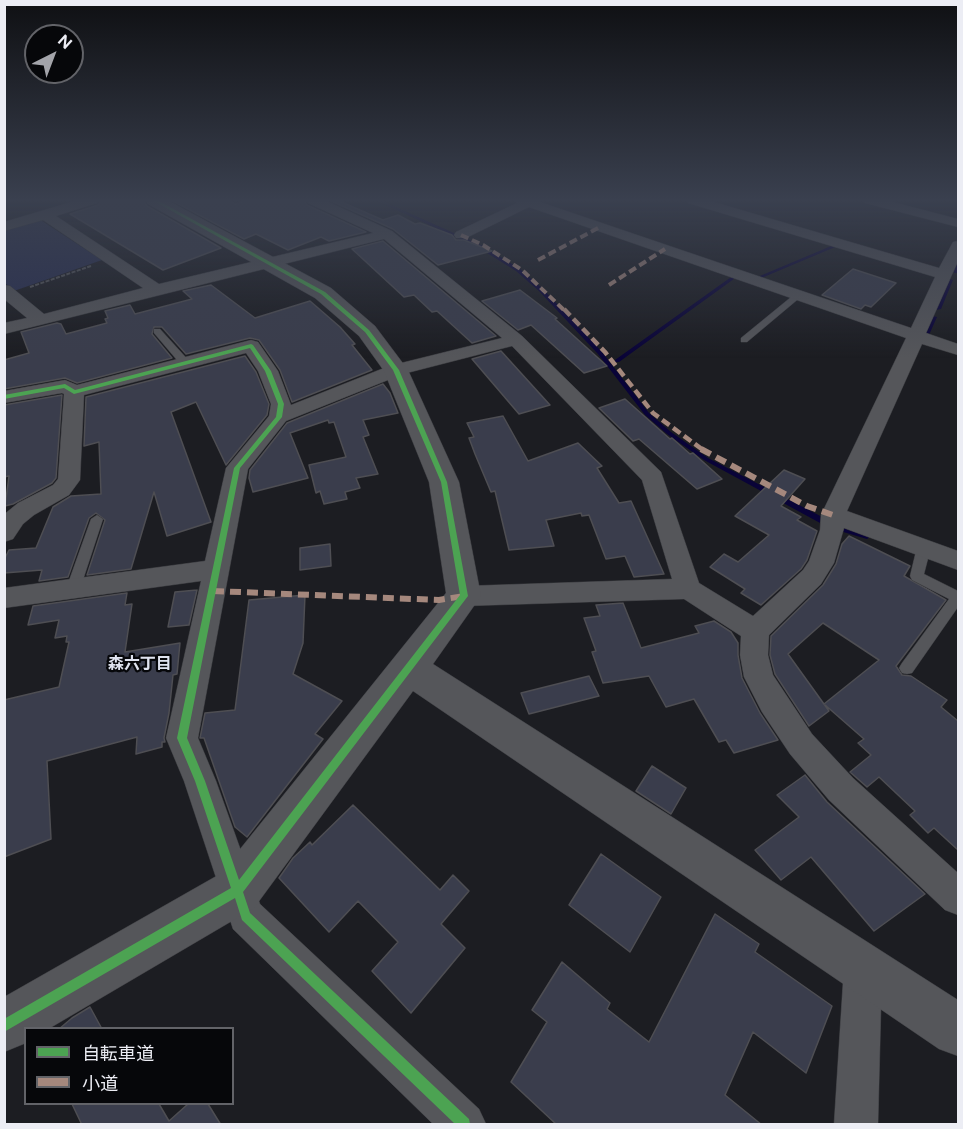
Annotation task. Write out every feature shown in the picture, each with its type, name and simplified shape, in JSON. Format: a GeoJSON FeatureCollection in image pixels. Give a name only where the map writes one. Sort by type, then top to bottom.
{"type":"FeatureCollection","features":[{"type":"Feature","properties":{"kind":"street"},"geometry":{"type":"LineString","coordinates":[[100,253],[156,290]]}},
{"type":"Feature","properties":{"kind":"street"},"geometry":{"type":"LineString","coordinates":[[4,1026],[237,891],[464,596],[444,482],[396,370],[367,331],[338,305],[323,293],[250,253]]}},
{"type":"Feature","properties":{"kind":"street"},"geometry":{"type":"LineString","coordinates":[[4,329],[307,253]]}},
{"type":"Feature","properties":{"kind":"street"},"geometry":{"type":"LineString","coordinates":[[410,253],[516,340],[653,477],[688,589]]}},
{"type":"Feature","properties":{"kind":"street"},"geometry":{"type":"LineString","coordinates":[[677,253],[958,350]]}},
{"type":"Feature","properties":{"kind":"street"},"geometry":{"type":"LineString","coordinates":[[870,253],[945,275]]}},
{"type":"Feature","properties":{"kind":"street"},"geometry":{"type":"LineString","coordinates":[[955,253],[833,515],[832,530],[821,563],[812,577],[755,631],[754,655],[759,677],[773,703],[801,744],[841,789],[958,897]]}},
{"type":"Feature","properties":{"kind":"street"},"geometry":{"type":"LineString","coordinates":[[7,292],[41,320]]}},
{"type":"Feature","properties":{"kind":"street"},"geometry":{"type":"LineString","coordinates":[[450,1120],[246,916],[200,781],[182,738],[237,468],[279,417],[396,370],[516,340]]}},
{"type":"Feature","properties":{"kind":"street"},"geometry":{"type":"LineString","coordinates":[[4,397],[65,386],[74,392],[251,346],[268,371],[281,404],[279,417]]}},
{"type":"Feature","properties":{"kind":"street"},"geometry":{"type":"LineString","coordinates":[[4,532],[26,509],[61,490],[69,480],[74,392]]}},
{"type":"Feature","properties":{"kind":"street"},"geometry":{"type":"LineString","coordinates":[[833,515],[958,561]]}},
{"type":"Feature","properties":{"kind":"street"},"geometry":{"type":"LineString","coordinates":[[4,598],[217,569]]}},
{"type":"Feature","properties":{"kind":"street"},"geometry":{"type":"LineString","coordinates":[[464,596],[688,589],[755,631]]}},
{"type":"Feature","properties":{"kind":"street"},"geometry":{"type":"LineString","coordinates":[[410,669],[958,1030]]}},
{"type":"Feature","properties":{"kind":"street"},"geometry":{"type":"LineString","coordinates":[[856,1125],[863,967]]}},
{"type":"Feature","properties":{"kind":"lane"},"geometry":{"type":"LineString","coordinates":[[744,340],[799,295]]}},
{"type":"Feature","properties":{"kind":"lane"},"geometry":{"type":"LineString","coordinates":[[157,331],[186,364]]}},
{"type":"Feature","properties":{"kind":"lane"},"geometry":{"type":"LineString","coordinates":[[73,589],[97,519]]}},
{"type":"Feature","properties":{"kind":"lane"},"geometry":{"type":"LineString","coordinates":[[907,668],[958,597],[917,576],[924,547]]}},
{"type":"Feature","properties":{"kind":"path"},"geometry":{"type":"LineString","coordinates":[[7,292],[111,260]]}},
{"type":"Feature","properties":{"kind":"shaded area"},"geometry":{"type":"Polygon","coordinates":[[[4,253],[91,253],[102,260],[14,291],[5,283],[4,253]]]}},
{"type":"Feature","properties":{"kind":"building"},"geometry":{"type":"Polygon","coordinates":[[[134,253],[209,253],[163,270],[134,253]]]}},
{"type":"Feature","properties":{"kind":"building"},"geometry":{"type":"Polygon","coordinates":[[[356,253],[397,253],[496,336],[472,343],[437,311],[432,312],[414,295],[404,297],[356,253]]]}},
{"type":"Feature","properties":{"kind":"building"},"geometry":{"type":"Polygon","coordinates":[[[423,253],[485,253],[438,265],[423,253]]]}},
{"type":"Feature","properties":{"kind":"building"},"geometry":{"type":"Polygon","coordinates":[[[853,269],[896,283],[871,307],[865,305],[861,309],[822,295],[853,269]]]}},
{"type":"Feature","properties":{"kind":"building"},"geometry":{"type":"Polygon","coordinates":[[[211,285],[255,318],[310,301],[340,327],[355,344],[352,345],[372,370],[292,402],[280,370],[259,340],[250,338],[186,354],[162,327],[154,327],[152,334],[172,358],[77,383],[65,378],[4,389],[4,360],[29,353],[21,332],[57,323],[61,324],[66,334],[107,323],[105,319],[108,318],[105,311],[130,305],[135,314],[192,299],[183,291],[211,285]]]}},
{"type":"Feature","properties":{"kind":"building"},"geometry":{"type":"Polygon","coordinates":[[[520,290],[557,318],[555,319],[607,366],[584,373],[531,325],[518,330],[482,301],[520,290]]]}},
{"type":"Feature","properties":{"kind":"building"},"geometry":{"type":"Polygon","coordinates":[[[501,351],[550,405],[519,414],[472,359],[501,351]]]}},
{"type":"Feature","properties":{"kind":"building"},"geometry":{"type":"Polygon","coordinates":[[[245,356],[256,372],[269,404],[267,415],[226,465],[196,402],[171,412],[211,522],[167,536],[154,492],[131,569],[87,575],[105,520],[96,513],[89,518],[68,577],[39,581],[42,570],[4,573],[4,560],[9,550],[36,548],[53,507],[71,496],[101,494],[99,442],[84,446],[86,397],[245,356]]]}},
{"type":"Feature","properties":{"kind":"building"},"geometry":{"type":"Polygon","coordinates":[[[383,384],[390,393],[398,413],[363,420],[369,435],[363,437],[378,474],[356,478],[360,488],[345,492],[347,499],[324,504],[320,491],[316,493],[309,465],[346,457],[334,422],[329,423],[328,420],[290,433],[308,478],[253,492],[249,478],[250,470],[287,423],[383,384]]]}},
{"type":"Feature","properties":{"kind":"building"},"geometry":{"type":"Polygon","coordinates":[[[62,395],[56,478],[52,483],[5,506],[9,476],[4,477],[4,405],[62,395]]]}},
{"type":"Feature","properties":{"kind":"building"},"geometry":{"type":"Polygon","coordinates":[[[625,399],[670,439],[672,438],[690,454],[693,453],[722,479],[697,489],[639,439],[633,441],[599,408],[625,399]]]}},
{"type":"Feature","properties":{"kind":"building"},"geometry":{"type":"Polygon","coordinates":[[[503,416],[528,461],[578,443],[602,466],[597,468],[619,503],[631,501],[664,574],[634,577],[625,556],[606,559],[589,515],[582,516],[581,513],[546,520],[554,546],[509,550],[495,491],[491,492],[475,454],[469,438],[474,437],[467,423],[503,416]]]}},
{"type":"Feature","properties":{"kind":"building"},"geometry":{"type":"Polygon","coordinates":[[[784,470],[805,479],[781,506],[801,517],[797,520],[817,531],[807,560],[801,569],[761,605],[741,593],[745,589],[710,567],[724,554],[738,562],[769,535],[735,516],[784,470]]]}},
{"type":"Feature","properties":{"kind":"building"},"geometry":{"type":"Polygon","coordinates":[[[849,536],[910,566],[904,576],[946,600],[896,666],[902,675],[911,676],[947,700],[941,707],[958,721],[958,850],[934,828],[928,833],[910,815],[915,811],[879,777],[867,787],[850,772],[871,755],[858,743],[864,739],[824,704],[879,660],[823,623],[788,654],[829,711],[809,726],[775,674],[770,655],[771,636],[823,585],[836,564],[842,544],[849,536]]]}},
{"type":"Feature","properties":{"kind":"building"},"geometry":{"type":"Polygon","coordinates":[[[330,544],[331,566],[300,570],[300,548],[330,544]]]}},
{"type":"Feature","properties":{"kind":"building"},"geometry":{"type":"Polygon","coordinates":[[[197,590],[189,625],[168,627],[175,592],[197,590]]]}},
{"type":"Feature","properties":{"kind":"building"},"geometry":{"type":"Polygon","coordinates":[[[127,593],[125,605],[132,604],[125,652],[180,643],[177,674],[173,675],[165,742],[162,742],[162,747],[136,754],[137,737],[47,761],[51,839],[4,857],[4,700],[59,687],[69,642],[66,642],[67,636],[55,638],[59,620],[28,625],[33,606],[127,593]]]}},
{"type":"Feature","properties":{"kind":"building"},"geometry":{"type":"Polygon","coordinates":[[[305,595],[303,643],[293,674],[342,701],[315,734],[323,739],[247,837],[235,827],[204,738],[200,738],[205,713],[235,710],[249,600],[305,595]]]}},
{"type":"Feature","properties":{"kind":"building"},"geometry":{"type":"Polygon","coordinates":[[[623,603],[641,648],[699,633],[695,626],[714,621],[731,632],[738,643],[742,678],[760,713],[778,740],[734,753],[726,740],[719,742],[694,699],[666,707],[649,676],[603,683],[592,652],[596,651],[584,618],[600,616],[596,605],[623,603]]]}},
{"type":"Feature","properties":{"kind":"building"},"geometry":{"type":"Polygon","coordinates":[[[589,676],[599,696],[529,714],[521,693],[589,676]]]}},
{"type":"Feature","properties":{"kind":"building"},"geometry":{"type":"Polygon","coordinates":[[[652,766],[686,788],[671,814],[636,791],[652,766]]]}},
{"type":"Feature","properties":{"kind":"building"},"geometry":{"type":"Polygon","coordinates":[[[805,775],[827,802],[925,894],[874,931],[811,857],[781,880],[755,850],[799,817],[777,795],[805,775]]]}},
{"type":"Feature","properties":{"kind":"building"},"geometry":{"type":"Polygon","coordinates":[[[353,805],[440,890],[453,875],[469,891],[441,924],[465,948],[411,1013],[372,971],[398,942],[358,901],[329,932],[279,878],[293,858],[310,842],[312,845],[353,805]]]}},
{"type":"Feature","properties":{"kind":"building"},"geometry":{"type":"Polygon","coordinates":[[[601,854],[661,897],[630,952],[569,905],[601,854]]]}},
{"type":"Feature","properties":{"kind":"building"},"geometry":{"type":"Polygon","coordinates":[[[715,914],[759,944],[755,952],[832,1006],[806,1073],[753,1032],[725,1095],[762,1125],[557,1125],[511,1082],[547,1022],[532,1010],[562,962],[610,1003],[607,1009],[649,1042],[715,914]]]}},
{"type":"Feature","properties":{"kind":"building"},"geometry":{"type":"Polygon","coordinates":[[[90,1007],[101,1027],[61,1027],[90,1007]]]}},
{"type":"Feature","properties":{"kind":"building"},"geometry":{"type":"Polygon","coordinates":[[[72,1105],[160,1105],[169,1121],[187,1105],[209,1105],[221,1125],[82,1125],[72,1105]]]}},
{"type":"Feature","properties":{"kind":"waterway"},"geometry":{"type":"LineString","coordinates":[[490,253],[518,270],[541,290],[600,353],[647,414],[669,433],[706,459],[825,522]]}},
{"type":"Feature","properties":{"kind":"waterway"},"geometry":{"type":"LineString","coordinates":[[757,278],[819,253]]}},
{"type":"Feature","properties":{"kind":"waterway"},"geometry":{"type":"LineString","coordinates":[[955,272],[958,264]]}},
{"type":"Feature","properties":{"kind":"waterway"},"geometry":{"type":"LineString","coordinates":[[617,361],[736,276]]}},
{"type":"Feature","properties":{"kind":"waterway"},"geometry":{"type":"LineString","coordinates":[[938,309],[951,280]]}},
{"type":"Feature","properties":{"kind":"waterway"},"geometry":{"type":"LineString","coordinates":[[926,335],[934,317]]}},
{"type":"Feature","properties":{"kind":"waterway"},"geometry":{"type":"LineString","coordinates":[[843,529],[867,536]]}},
{"type":"Feature","properties":{"kind":"marked path"},"geometry":{"type":"LineString","coordinates":[[495,253],[522,270],[545,290],[605,352],[653,413],[675,431],[711,456],[807,506],[833,515]]}},
{"type":"Feature","properties":{"kind":"marked path"},"geometry":{"type":"LineString","coordinates":[[538,260],[552,253]]}},
{"type":"Feature","properties":{"kind":"marked path"},"geometry":{"type":"LineString","coordinates":[[609,285],[659,253]]}},
{"type":"Feature","properties":{"kind":"marked path"},"geometry":{"type":"LineString","coordinates":[[213,591],[439,600],[464,596]]}},
{"type":"Feature","properties":{"kind":"cycle path"},"geometry":{"type":"LineString","coordinates":[[4,1026],[237,891],[464,596],[444,482],[396,370],[367,331],[323,293],[250,253]]}},
{"type":"Feature","properties":{"kind":"cycle path"},"geometry":{"type":"LineString","coordinates":[[4,397],[65,386],[74,392],[251,346],[268,371],[281,404],[279,417],[237,468],[182,738],[200,781],[246,916],[464,1124]]}},
{"type":"Feature","properties":{"kind":"district","name":"森六丁目"},"geometry":{"type":"Point","coordinates":[140,664]}}]}
